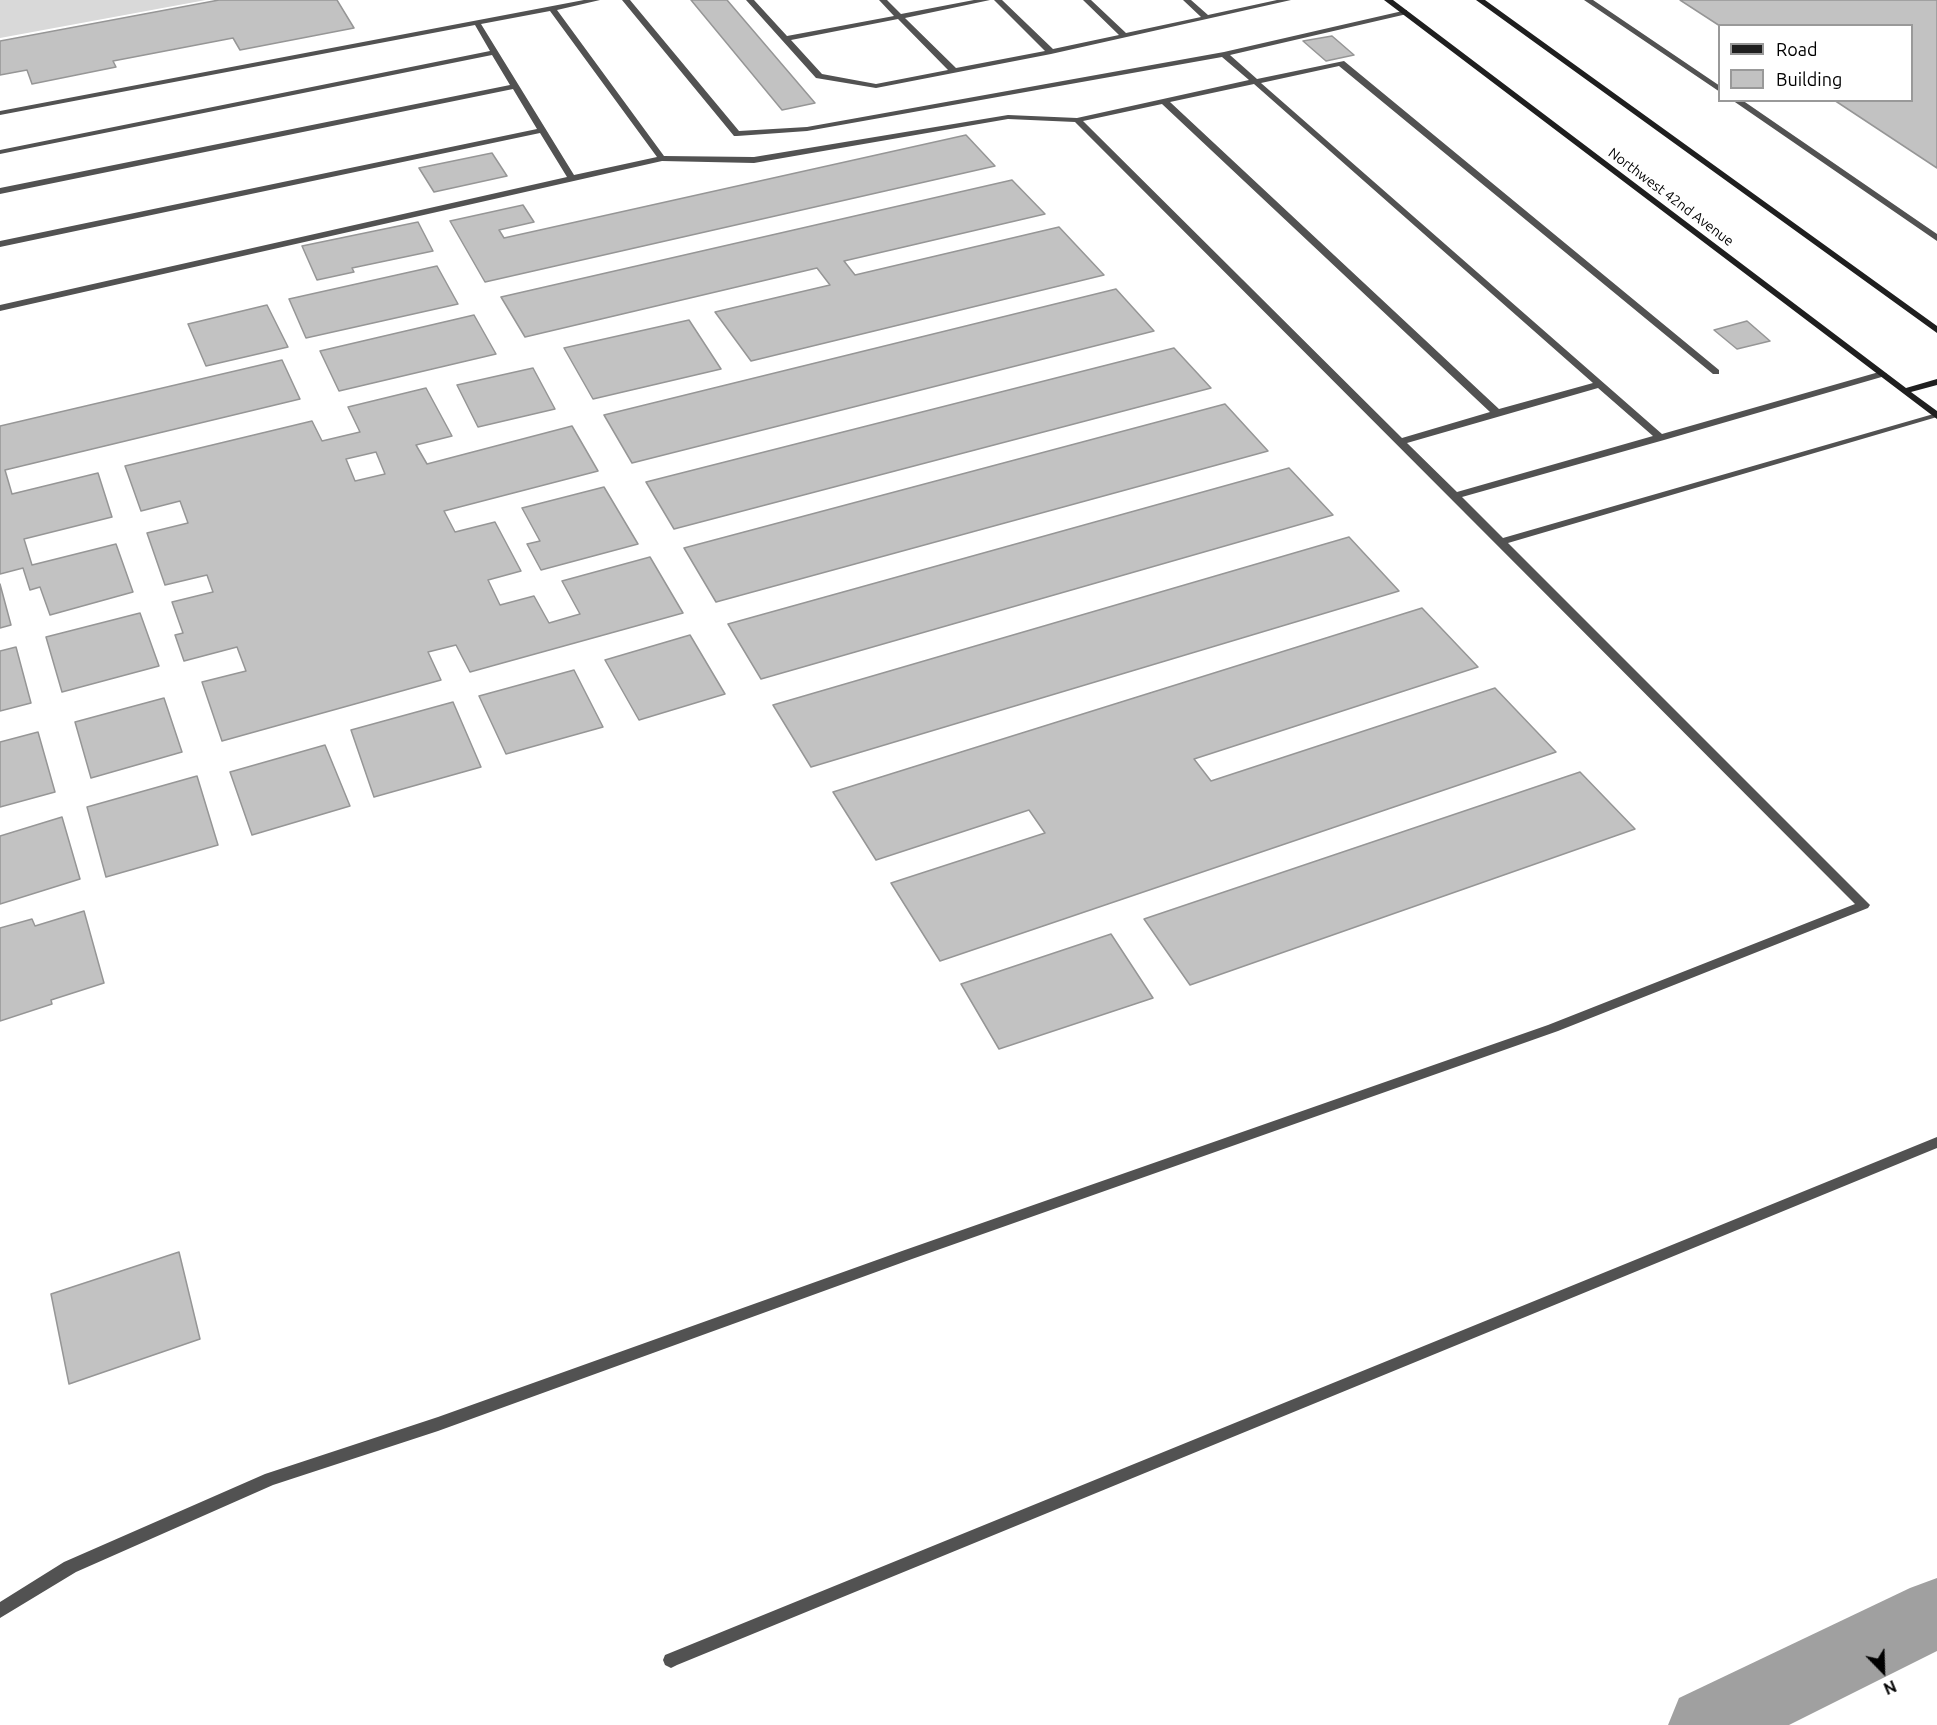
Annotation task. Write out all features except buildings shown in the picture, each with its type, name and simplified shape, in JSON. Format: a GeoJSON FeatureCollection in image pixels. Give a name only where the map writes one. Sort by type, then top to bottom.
{"type":"FeatureCollection","features":[{"type":"Feature","properties":{"kind":"main road","name":"Northwest 42nd Avenue"},"geometry":{"type":"LineString","coordinates":[[1388,0],[1936,415]]}},
{"type":"Feature","properties":{"kind":"main road"},"geometry":{"type":"LineString","coordinates":[[1480,0],[1937,330]]}},
{"type":"Feature","properties":{"kind":"main road"},"geometry":{"type":"LineString","coordinates":[[1904,391],[1937,382]]}},
{"type":"Feature","properties":{"kind":"lane"},"geometry":{"type":"LineString","coordinates":[[0,113],[596,0]]}},
{"type":"Feature","properties":{"kind":"lane"},"geometry":{"type":"LineString","coordinates":[[626,0],[737,134],[807,129],[1224,54],[1404,12]]}},
{"type":"Feature","properties":{"kind":"lane"},"geometry":{"type":"LineString","coordinates":[[750,0],[819,76],[876,86],[1051,52],[1287,0]]}},
{"type":"Feature","properties":{"kind":"lane"},"geometry":{"type":"LineString","coordinates":[[884,0],[954,71]]}},
{"type":"Feature","properties":{"kind":"lane"},"geometry":{"type":"LineString","coordinates":[[786,39],[986,0]]}},
{"type":"Feature","properties":{"kind":"lane"},"geometry":{"type":"LineString","coordinates":[[998,0],[1051,52]]}},
{"type":"Feature","properties":{"kind":"lane"},"geometry":{"type":"LineString","coordinates":[[1087,0],[1125,36]]}},
{"type":"Feature","properties":{"kind":"lane"},"geometry":{"type":"LineString","coordinates":[[1187,0],[1207,18]]}},
{"type":"Feature","properties":{"kind":"lane"},"geometry":{"type":"LineString","coordinates":[[1588,0],[1718,89]]}},
{"type":"Feature","properties":{"kind":"lane"},"geometry":{"type":"LineString","coordinates":[[552,8],[662,158]]}},
{"type":"Feature","properties":{"kind":"lane"},"geometry":{"type":"LineString","coordinates":[[477,23],[572,179]]}},
{"type":"Feature","properties":{"kind":"lane"},"geometry":{"type":"LineString","coordinates":[[0,152],[495,52]]}},
{"type":"Feature","properties":{"kind":"lane"},"geometry":{"type":"LineString","coordinates":[[1224,54],[1661,438]]}},
{"type":"Feature","properties":{"kind":"lane"},"geometry":{"type":"LineString","coordinates":[[0,308],[662,158],[754,160],[1008,117],[1077,120],[1341,63],[1716,372]]}},
{"type":"Feature","properties":{"kind":"lane"},"geometry":{"type":"LineString","coordinates":[[0,191],[515,86]]}},
{"type":"Feature","properties":{"kind":"lane"},"geometry":{"type":"LineString","coordinates":[[1164,101],[1497,412]]}},
{"type":"Feature","properties":{"kind":"lane"},"geometry":{"type":"LineString","coordinates":[[1739,102],[1937,238]]}},
{"type":"Feature","properties":{"kind":"lane"},"geometry":{"type":"LineString","coordinates":[[0,1611],[70,1567],[270,1479],[438,1424],[918,1251],[1065,1202],[1553,1028],[1864,905],[1077,120]]}},
{"type":"Feature","properties":{"kind":"lane"},"geometry":{"type":"LineString","coordinates":[[0,244],[542,130]]}},
{"type":"Feature","properties":{"kind":"lane"},"geometry":{"type":"LineString","coordinates":[[1455,496],[1882,374]]}},
{"type":"Feature","properties":{"kind":"lane"},"geometry":{"type":"LineString","coordinates":[[1400,442],[1600,384]]}},
{"type":"Feature","properties":{"kind":"lane"},"geometry":{"type":"LineString","coordinates":[[1501,542],[1936,415]]}},
{"type":"Feature","properties":{"kind":"lane"},"geometry":{"type":"LineString","coordinates":[[671,1660],[1937,1142]]}},
{"type":"Feature","properties":{"kind":"shaded area"},"geometry":{"type":"Polygon","coordinates":[[[0,0],[206,0],[0,38],[0,0]]]}},
{"type":"Feature","properties":{"kind":"waterway"},"geometry":{"type":"LineString","coordinates":[[1707,1725],[1937,1613]]}}]}
